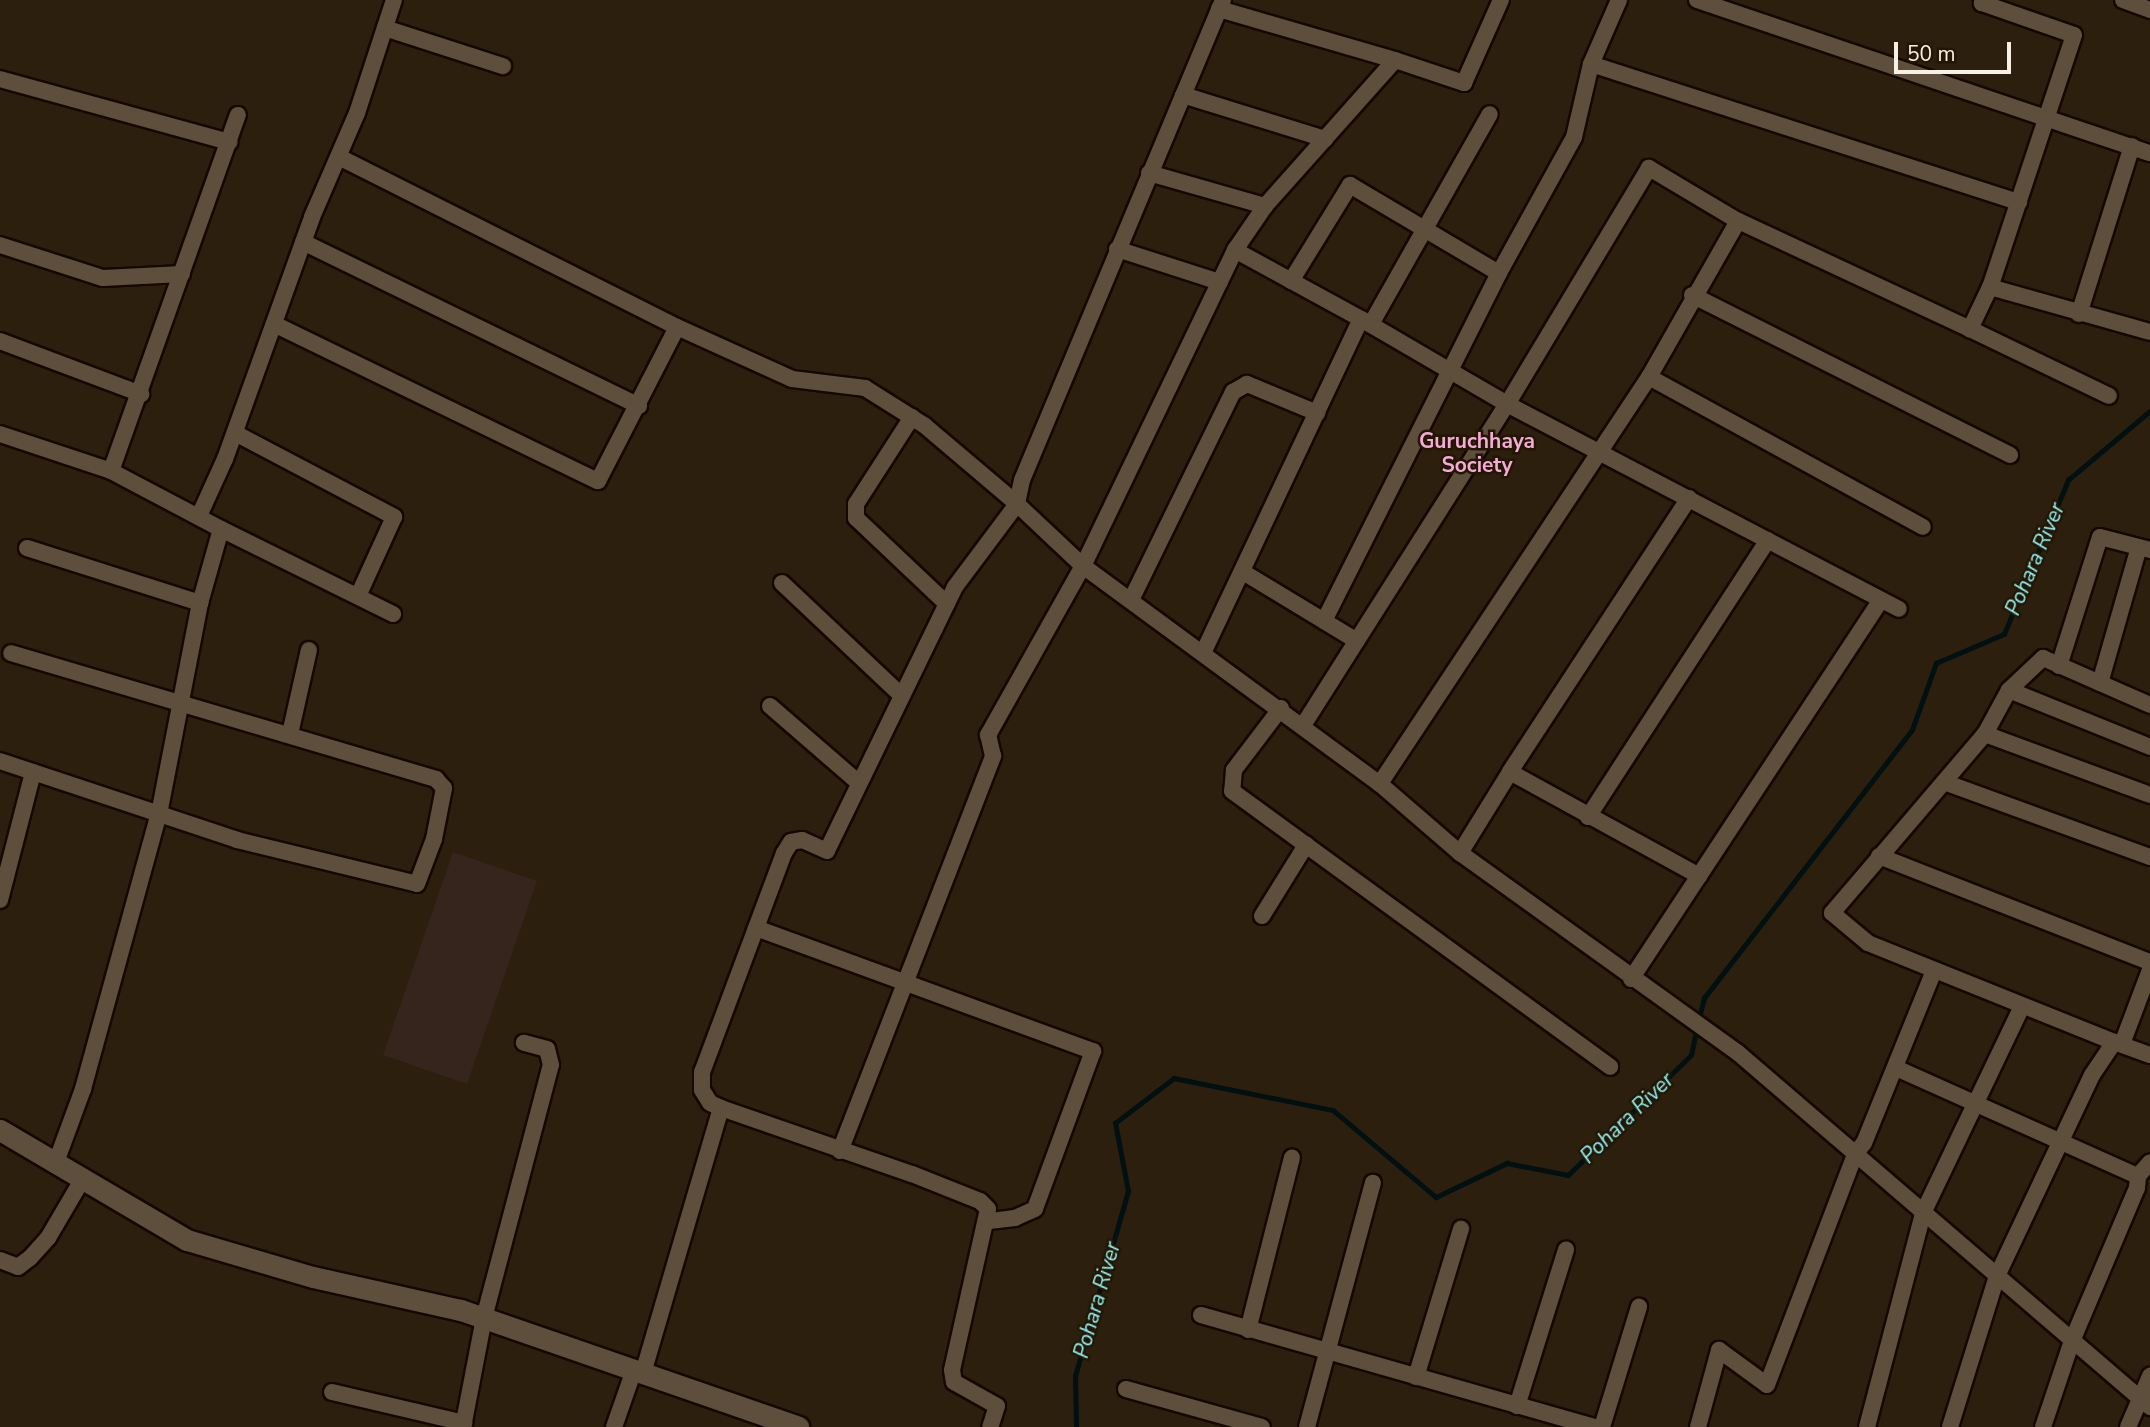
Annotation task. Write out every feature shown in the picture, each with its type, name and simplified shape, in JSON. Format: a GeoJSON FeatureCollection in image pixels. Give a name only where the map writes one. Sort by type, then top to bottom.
{"type":"FeatureCollection","features":[{"type":"Feature","properties":{"kind":"street"},"geometry":{"type":"LineString","coordinates":[[199,516],[235,433],[303,242],[339,157],[394,0]]}},
{"type":"Feature","properties":{"kind":"street"},"geometry":{"type":"LineString","coordinates":[[990,1427],[997,1406],[954,1382],[952,1370],[989,1221],[988,1209],[980,1201],[721,1108],[710,1102],[702,1090],[702,1072],[791,842],[802,840],[827,851],[947,604],[1017,504],[1022,480],[1221,5],[1464,83],[1501,0]]}},
{"type":"Feature","properties":{"kind":"street"},"geometry":{"type":"LineString","coordinates":[[1324,621],[1499,273],[1574,138],[1591,64],[1619,0]]}},
{"type":"Feature","properties":{"kind":"street"},"geometry":{"type":"LineString","coordinates":[[1697,0],[2047,114],[2150,153]]}},
{"type":"Feature","properties":{"kind":"street"},"geometry":{"type":"LineString","coordinates":[[2123,0],[2150,10]]}},
{"type":"Feature","properties":{"kind":"street"},"geometry":{"type":"LineString","coordinates":[[1970,329],[1990,286],[2074,35],[1979,1]]}},
{"type":"Feature","properties":{"kind":"street"},"geometry":{"type":"LineString","coordinates":[[385,28],[503,66]]}},
{"type":"Feature","properties":{"kind":"street"},"geometry":{"type":"LineString","coordinates":[[840,1151],[932,920],[939,888],[993,756],[988,735],[1083,566],[1234,250],[1265,206],[1395,61]]}},
{"type":"Feature","properties":{"kind":"street"},"geometry":{"type":"LineString","coordinates":[[1591,64],[2019,202]]}},
{"type":"Feature","properties":{"kind":"street"},"geometry":{"type":"LineString","coordinates":[[0,79],[229,142]]}},
{"type":"Feature","properties":{"kind":"street"},"geometry":{"type":"LineString","coordinates":[[1183,94],[1325,139]]}},
{"type":"Feature","properties":{"kind":"street"},"geometry":{"type":"LineString","coordinates":[[1203,653],[1317,413],[1366,321],[1490,114]]}},
{"type":"Feature","properties":{"kind":"street"},"geometry":{"type":"LineString","coordinates":[[111,471],[141,394],[239,115]]}},
{"type":"Feature","properties":{"kind":"street"},"geometry":{"type":"LineString","coordinates":[[2079,314],[2132,146]]}},
{"type":"Feature","properties":{"kind":"street"},"geometry":{"type":"LineString","coordinates":[[339,157],[677,327],[792,379],[865,388],[912,417],[1017,504],[1083,566],[1304,724],[1380,784],[1460,853],[1631,979],[1669,1001],[1737,1052],[2144,1402]]}},
{"type":"Feature","properties":{"kind":"street"},"geometry":{"type":"LineString","coordinates":[[1304,724],[1507,404],[1650,168],[1738,221],[2109,396]]}},
{"type":"Feature","properties":{"kind":"street"},"geometry":{"type":"LineString","coordinates":[[1149,173],[1265,206]]}},
{"type":"Feature","properties":{"kind":"street"},"geometry":{"type":"LineString","coordinates":[[1291,281],[1350,185],[1499,273]]}},
{"type":"Feature","properties":{"kind":"street"},"geometry":{"type":"LineString","coordinates":[[1380,784],[1597,450],[1649,377],[1692,295],[1738,221]]}},
{"type":"Feature","properties":{"kind":"street"},"geometry":{"type":"LineString","coordinates":[[303,242],[639,406]]}},
{"type":"Feature","properties":{"kind":"street"},"geometry":{"type":"LineString","coordinates":[[0,245],[103,278],[182,274]]}},
{"type":"Feature","properties":{"kind":"street"},"geometry":{"type":"LineString","coordinates":[[1117,249],[1220,282]]}},
{"type":"Feature","properties":{"kind":"street"},"geometry":{"type":"LineString","coordinates":[[1234,250],[1366,321],[1507,404],[1899,609]]}},
{"type":"Feature","properties":{"kind":"street"},"geometry":{"type":"LineString","coordinates":[[1990,286],[2079,314],[2150,332]]}},
{"type":"Feature","properties":{"kind":"street"},"geometry":{"type":"LineString","coordinates":[[1692,295],[2010,455]]}},
{"type":"Feature","properties":{"kind":"street"},"geometry":{"type":"LineString","coordinates":[[274,324],[591,480],[605,475],[677,327]]}},
{"type":"Feature","properties":{"kind":"street"},"geometry":{"type":"LineString","coordinates":[[0,341],[141,394]]}},
{"type":"Feature","properties":{"kind":"street"},"geometry":{"type":"LineString","coordinates":[[1649,377],[1923,527]]}},
{"type":"Feature","properties":{"kind":"street"},"geometry":{"type":"LineString","coordinates":[[1131,600],[1233,392],[1247,384],[1317,413]]}},
{"type":"Feature","properties":{"kind":"street"},"geometry":{"type":"LineString","coordinates":[[912,417],[856,504],[856,518],[947,604]]}},
{"type":"Feature","properties":{"kind":"street"},"geometry":{"type":"LineString","coordinates":[[235,433],[394,517],[358,596]]}},
{"type":"Feature","properties":{"kind":"street"},"geometry":{"type":"LineString","coordinates":[[0,434],[111,471],[393,614]]}},
{"type":"Feature","properties":{"kind":"street"},"geometry":{"type":"LineString","coordinates":[[1460,853],[1689,498]]}},
{"type":"Feature","properties":{"kind":"street"},"geometry":{"type":"LineString","coordinates":[[55,1165],[83,1089],[159,813],[200,603],[221,529]]}},
{"type":"Feature","properties":{"kind":"street"},"geometry":{"type":"LineString","coordinates":[[2059,666],[2100,537],[2144,549],[2100,683]]}},
{"type":"Feature","properties":{"kind":"street"},"geometry":{"type":"LineString","coordinates":[[1588,817],[1768,540]]}},
{"type":"Feature","properties":{"kind":"street"},"geometry":{"type":"LineString","coordinates":[[27,548],[200,603]]}},
{"type":"Feature","properties":{"kind":"street"},"geometry":{"type":"LineString","coordinates":[[1243,572],[1357,641]]}},
{"type":"Feature","properties":{"kind":"street"},"geometry":{"type":"LineString","coordinates":[[782,583],[901,695]]}},
{"type":"Feature","properties":{"kind":"street"},"geometry":{"type":"LineString","coordinates":[[1631,979],[1881,600]]}},
{"type":"Feature","properties":{"kind":"street"},"geometry":{"type":"LineString","coordinates":[[290,734],[309,650]]}},
{"type":"Feature","properties":{"kind":"street"},"geometry":{"type":"LineString","coordinates":[[0,761],[237,840],[417,884],[434,839],[444,788],[436,779],[11,653]]}},
{"type":"Feature","properties":{"kind":"street"},"geometry":{"type":"LineString","coordinates":[[2150,705],[2043,658],[2009,690],[1985,734],[1832,913],[1868,943],[2150,1055]]}},
{"type":"Feature","properties":{"kind":"street"},"geometry":{"type":"LineString","coordinates":[[2009,690],[2150,747]]}},
{"type":"Feature","properties":{"kind":"street"},"geometry":{"type":"LineString","coordinates":[[770,706],[859,783]]}},
{"type":"Feature","properties":{"kind":"street"},"geometry":{"type":"LineString","coordinates":[[1281,708],[1234,771],[1232,791],[1610,1067]]}},
{"type":"Feature","properties":{"kind":"street"},"geometry":{"type":"LineString","coordinates":[[1985,734],[2149,789]]}},
{"type":"Feature","properties":{"kind":"street"},"geometry":{"type":"LineString","coordinates":[[0,900],[5,865],[33,772]]}},
{"type":"Feature","properties":{"kind":"street"},"geometry":{"type":"LineString","coordinates":[[1510,772],[1699,876]]}},
{"type":"Feature","properties":{"kind":"street"},"geometry":{"type":"LineString","coordinates":[[1944,782],[2150,857]]}},
{"type":"Feature","properties":{"kind":"street"},"geometry":{"type":"LineString","coordinates":[[1262,916],[1306,845]]}},
{"type":"Feature","properties":{"kind":"street"},"geometry":{"type":"LineString","coordinates":[[1879,856],[2150,962]]}},
{"type":"Feature","properties":{"kind":"street"},"geometry":{"type":"LineString","coordinates":[[756,928],[1093,1051],[1035,1209],[1015,1218],[989,1221]]}},
{"type":"Feature","properties":{"kind":"street"},"geometry":{"type":"LineString","coordinates":[[1950,1427],[1997,1276],[2092,1075],[2118,1043],[2150,970]]}},
{"type":"Feature","properties":{"kind":"street"},"geometry":{"type":"LineString","coordinates":[[1698,1427],[1719,1350],[1766,1385],[1855,1154],[1896,1068],[1934,971]]}},
{"type":"Feature","properties":{"kind":"street"},"geometry":{"type":"LineString","coordinates":[[1867,1427],[1923,1213],[1979,1105],[2022,1006]]}},
{"type":"Feature","properties":{"kind":"street"},"geometry":{"type":"LineString","coordinates":[[332,1392],[463,1425],[484,1318],[551,1065],[547,1049],[524,1043]]}},
{"type":"Feature","properties":{"kind":"street"},"geometry":{"type":"LineString","coordinates":[[1896,1068],[2138,1176]]}},
{"type":"Feature","properties":{"kind":"street"},"geometry":{"type":"LineString","coordinates":[[614,1427],[639,1372],[721,1108]]}},
{"type":"Feature","properties":{"kind":"street"},"geometry":{"type":"LineString","coordinates":[[0,1130],[55,1165],[187,1240],[484,1318],[798,1427]]}},
{"type":"Feature","properties":{"kind":"street"},"geometry":{"type":"LineString","coordinates":[[1248,1329],[1292,1158]]}},
{"type":"Feature","properties":{"kind":"street"},"geometry":{"type":"LineString","coordinates":[[2043,1427],[2073,1340],[2137,1188],[2138,1176],[2150,1162]]}},
{"type":"Feature","properties":{"kind":"street"},"geometry":{"type":"LineString","coordinates":[[0,1260],[18,1267],[30,1258],[48,1238],[82,1180]]}},
{"type":"Feature","properties":{"kind":"street"},"geometry":{"type":"LineString","coordinates":[[1307,1427],[1373,1183]]}},
{"type":"Feature","properties":{"kind":"street"},"geometry":{"type":"LineString","coordinates":[[1416,1377],[1461,1229]]}},
{"type":"Feature","properties":{"kind":"street"},"geometry":{"type":"LineString","coordinates":[[1517,1405],[1566,1250]]}},
{"type":"Feature","properties":{"kind":"street"},"geometry":{"type":"LineString","coordinates":[[1602,1427],[1639,1307]]}},
{"type":"Feature","properties":{"kind":"street"},"geometry":{"type":"LineString","coordinates":[[1201,1315],[1592,1427]]}},
{"type":"Feature","properties":{"kind":"street"},"geometry":{"type":"LineString","coordinates":[[2128,1427],[2144,1402],[2150,1376]]}},
{"type":"Feature","properties":{"kind":"street"},"geometry":{"type":"LineString","coordinates":[[1126,1390],[1262,1427]]}},
{"type":"Feature","properties":{"kind":"shaded area"},"geometry":{"type":"Polygon","coordinates":[[[453,852],[537,881],[467,1084],[383,1055],[453,852]]]}},
{"type":"Feature","properties":{"kind":"waterway","name":"Pohara River"},"geometry":{"type":"LineString","coordinates":[[1699,1018],[1704,998],[1912,730],[1936,663],[2004,634],[2068,480],[2150,411]]}},
{"type":"Feature","properties":{"kind":"waterway","name":"Pohara River"},"geometry":{"type":"LineString","coordinates":[[1076,1427],[1075,1376],[1128,1191],[1115,1123],[1174,1078],[1333,1110],[1436,1197],[1507,1163],[1568,1175],[1691,1055],[1697,1027]]}},
{"type":"Feature","properties":{"kind":"district","name":"Guruchhaya Society"},"geometry":{"type":"Point","coordinates":[1477,453]}}]}
